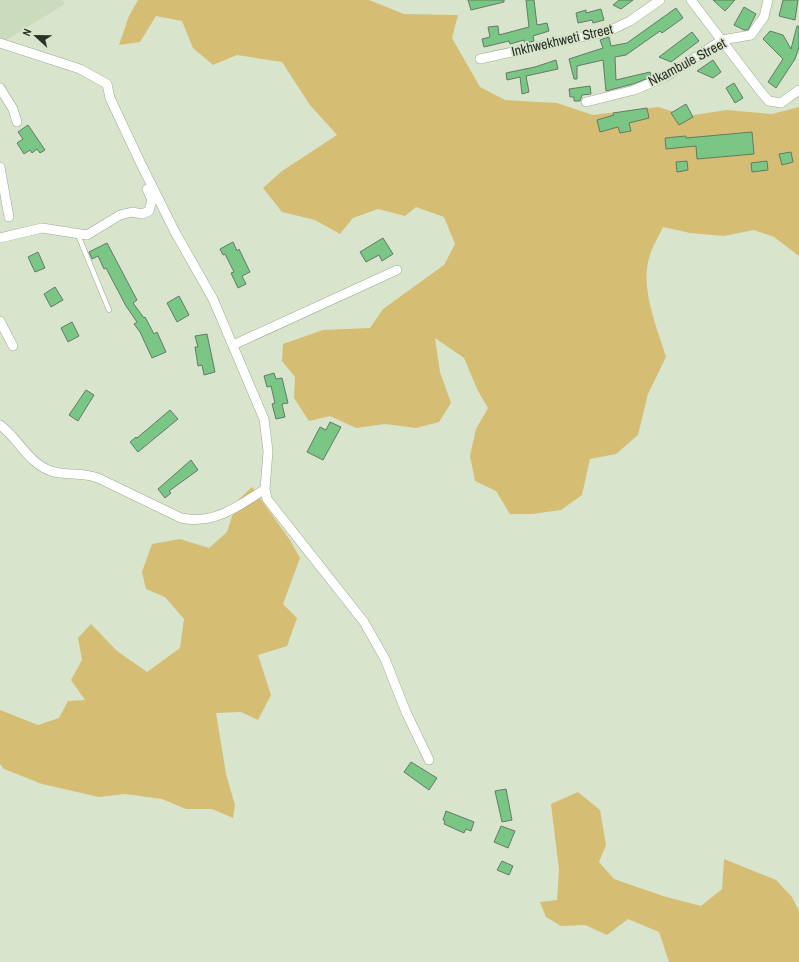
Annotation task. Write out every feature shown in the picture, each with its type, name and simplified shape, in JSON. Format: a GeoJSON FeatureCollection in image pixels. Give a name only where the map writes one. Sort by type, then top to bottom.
{"type":"FeatureCollection","features":[{"type":"Feature","properties":{"kind":"street","name":"Inkhwekhweti Street"},"geometry":{"type":"LineString","coordinates":[[480,59],[609,32],[630,21],[660,0]]}},
{"type":"Feature","properties":{"kind":"street"},"geometry":{"type":"LineString","coordinates":[[692,0],[769,101],[781,103],[799,90]]}},
{"type":"Feature","properties":{"kind":"street","name":"Nkambule Street"},"geometry":{"type":"LineString","coordinates":[[586,102],[634,90],[659,79],[722,40],[751,35],[764,17],[768,0]]}},
{"type":"Feature","properties":{"kind":"street"},"geometry":{"type":"LineString","coordinates":[[0,43],[80,69],[107,84],[110,98],[141,164],[175,232],[213,299],[264,419],[268,450],[265,489],[267,499],[364,622],[385,659],[406,712],[429,760]]}},
{"type":"Feature","properties":{"kind":"street"},"geometry":{"type":"LineString","coordinates":[[0,88],[13,109],[18,122]]}},
{"type":"Feature","properties":{"kind":"street"},"geometry":{"type":"LineString","coordinates":[[0,238],[42,228],[87,235],[120,215],[132,212],[142,214],[149,211],[152,200],[141,164]]}},
{"type":"Feature","properties":{"kind":"street"},"geometry":{"type":"LineString","coordinates":[[0,167],[10,217]]}},
{"type":"Feature","properties":{"kind":"street"},"geometry":{"type":"LineString","coordinates":[[233,345],[397,270]]}},
{"type":"Feature","properties":{"kind":"street"},"geometry":{"type":"LineString","coordinates":[[0,321],[13,346]]}},
{"type":"Feature","properties":{"kind":"street"},"geometry":{"type":"LineString","coordinates":[[0,425],[29,456],[39,465],[50,471],[84,474],[98,478],[181,518],[194,521],[213,518],[230,511],[265,489]]}},
{"type":"Feature","properties":{"kind":"lane"},"geometry":{"type":"LineString","coordinates":[[87,235],[78,235],[109,310]]}},
{"type":"Feature","properties":{"kind":"shaded area"},"geometry":{"type":"Polygon","coordinates":[[[0,0],[62,0],[65,4],[0,44],[0,0]]]}},
{"type":"Feature","properties":{"kind":"shaded area"},"geometry":{"type":"Polygon","coordinates":[[[138,0],[369,0],[404,14],[458,15],[452,38],[480,87],[505,100],[557,103],[593,115],[658,107],[688,116],[726,110],[772,114],[799,107],[799,256],[774,237],[754,230],[724,236],[690,233],[663,227],[650,255],[647,267],[647,280],[650,306],[666,357],[648,394],[638,435],[616,454],[590,459],[582,495],[561,510],[532,514],[510,514],[496,491],[475,481],[470,456],[476,429],[488,408],[478,391],[464,358],[435,338],[440,372],[451,403],[439,422],[416,428],[385,424],[356,428],[330,416],[309,421],[294,398],[295,377],[282,361],[283,344],[323,330],[370,328],[383,309],[444,265],[455,244],[444,217],[416,207],[405,216],[378,209],[353,218],[340,234],[315,220],[282,212],[263,188],[282,171],[337,135],[310,105],[282,62],[237,55],[213,65],[193,48],[182,21],[156,16],[140,42],[119,45],[129,16],[138,0]]]}},
{"type":"Feature","properties":{"kind":"shaded area"},"geometry":{"type":"Polygon","coordinates":[[[252,487],[290,540],[300,558],[283,604],[297,618],[287,646],[258,655],[271,695],[258,720],[241,712],[216,713],[226,774],[235,805],[233,818],[212,809],[186,809],[162,799],[125,794],[99,797],[42,784],[4,769],[0,764],[0,710],[38,725],[59,718],[68,701],[85,700],[71,680],[82,660],[78,638],[91,624],[117,651],[147,672],[180,648],[184,619],[165,597],[146,589],[142,572],[152,544],[180,539],[209,548],[227,532],[237,501],[252,487]]]}},
{"type":"Feature","properties":{"kind":"shaded area"},"geometry":{"type":"Polygon","coordinates":[[[578,792],[600,810],[606,845],[599,862],[614,879],[663,896],[701,906],[722,889],[724,859],[776,880],[792,897],[799,911],[799,962],[669,962],[659,932],[628,919],[607,935],[585,925],[561,926],[546,917],[540,902],[557,900],[559,870],[551,804],[578,792]]]}},
{"type":"Feature","properties":{"kind":"building"},"geometry":{"type":"Polygon","coordinates":[[[468,0],[504,0],[504,2],[471,10],[468,0]]]}},
{"type":"Feature","properties":{"kind":"building"},"geometry":{"type":"Polygon","coordinates":[[[526,0],[534,0],[537,25],[547,23],[549,31],[533,36],[534,41],[525,43],[524,40],[510,44],[509,41],[484,47],[482,39],[490,37],[488,27],[498,26],[499,35],[529,27],[526,0]]]}},
{"type":"Feature","properties":{"kind":"building"},"geometry":{"type":"Polygon","coordinates":[[[619,0],[633,0],[621,9],[613,5],[619,0]]]}},
{"type":"Feature","properties":{"kind":"building"},"geometry":{"type":"Polygon","coordinates":[[[713,0],[735,0],[725,11],[713,0]]]}},
{"type":"Feature","properties":{"kind":"building"},"geometry":{"type":"Polygon","coordinates":[[[783,0],[798,0],[795,20],[779,16],[783,0]]]}},
{"type":"Feature","properties":{"kind":"building"},"geometry":{"type":"Polygon","coordinates":[[[744,7],[756,14],[748,30],[744,30],[734,25],[744,7]]]}},
{"type":"Feature","properties":{"kind":"building"},"geometry":{"type":"Polygon","coordinates":[[[676,8],[683,18],[662,33],[660,31],[626,55],[615,57],[616,80],[650,72],[651,77],[633,84],[606,91],[603,60],[577,66],[577,79],[574,79],[569,59],[603,48],[600,40],[609,37],[611,46],[627,43],[676,8]]]}},
{"type":"Feature","properties":{"kind":"building"},"geometry":{"type":"Polygon","coordinates":[[[601,9],[604,20],[593,23],[592,20],[578,23],[576,13],[586,10],[586,13],[601,9]]]}},
{"type":"Feature","properties":{"kind":"building"},"geometry":{"type":"Polygon","coordinates":[[[797,26],[799,26],[799,47],[795,59],[776,88],[768,82],[783,59],[763,39],[770,31],[783,35],[791,49],[797,26]]]}},
{"type":"Feature","properties":{"kind":"building"},"geometry":{"type":"Polygon","coordinates":[[[692,32],[699,41],[671,62],[659,57],[692,32]]]}},
{"type":"Feature","properties":{"kind":"building"},"geometry":{"type":"Polygon","coordinates":[[[556,60],[558,69],[526,76],[529,92],[522,94],[520,77],[507,80],[506,73],[535,67],[556,60]]]}},
{"type":"Feature","properties":{"kind":"building"},"geometry":{"type":"Polygon","coordinates":[[[713,60],[721,72],[713,78],[697,71],[713,60]]]}},
{"type":"Feature","properties":{"kind":"building"},"geometry":{"type":"Polygon","coordinates":[[[734,83],[743,98],[735,103],[726,88],[734,83]]]}},
{"type":"Feature","properties":{"kind":"building"},"geometry":{"type":"Polygon","coordinates":[[[590,86],[591,94],[582,95],[580,101],[574,101],[574,97],[570,97],[569,89],[590,86]]]}},
{"type":"Feature","properties":{"kind":"building"},"geometry":{"type":"Polygon","coordinates":[[[686,104],[693,117],[679,125],[671,113],[686,104]]]}},
{"type":"Feature","properties":{"kind":"building"},"geometry":{"type":"Polygon","coordinates":[[[647,108],[649,118],[629,123],[631,131],[620,133],[618,127],[600,132],[597,120],[614,115],[613,113],[647,108]]]}},
{"type":"Feature","properties":{"kind":"building"},"geometry":{"type":"Polygon","coordinates":[[[28,125],[45,150],[40,153],[37,149],[32,153],[30,150],[24,154],[17,143],[23,139],[18,132],[28,125]]]}},
{"type":"Feature","properties":{"kind":"building"},"geometry":{"type":"Polygon","coordinates":[[[752,132],[754,154],[697,159],[696,146],[666,149],[665,138],[686,136],[686,138],[752,132]]]}},
{"type":"Feature","properties":{"kind":"building"},"geometry":{"type":"Polygon","coordinates":[[[791,152],[793,162],[782,165],[779,154],[791,152]]]}},
{"type":"Feature","properties":{"kind":"building"},"geometry":{"type":"Polygon","coordinates":[[[687,161],[688,170],[677,172],[676,162],[687,161]]]}},
{"type":"Feature","properties":{"kind":"building"},"geometry":{"type":"Polygon","coordinates":[[[767,161],[768,170],[752,172],[751,163],[767,161]]]}},
{"type":"Feature","properties":{"kind":"building"},"geometry":{"type":"Polygon","coordinates":[[[383,238],[393,254],[382,261],[379,255],[366,262],[360,252],[383,238]]]}},
{"type":"Feature","properties":{"kind":"building"},"geometry":{"type":"Polygon","coordinates":[[[233,242],[237,251],[239,249],[250,272],[242,276],[246,284],[238,288],[231,273],[234,272],[225,254],[223,255],[220,249],[233,242]]]}},
{"type":"Feature","properties":{"kind":"building"},"geometry":{"type":"Polygon","coordinates":[[[107,243],[137,300],[133,303],[144,318],[145,317],[154,334],[157,332],[166,352],[152,358],[140,332],[134,324],[137,322],[126,306],[106,268],[104,269],[98,256],[92,259],[89,252],[107,243]]]}},
{"type":"Feature","properties":{"kind":"building"},"geometry":{"type":"Polygon","coordinates":[[[38,252],[45,268],[35,272],[28,257],[38,252]]]}},
{"type":"Feature","properties":{"kind":"building"},"geometry":{"type":"Polygon","coordinates":[[[55,287],[63,300],[51,307],[44,294],[55,287]]]}},
{"type":"Feature","properties":{"kind":"building"},"geometry":{"type":"Polygon","coordinates":[[[179,296],[189,315],[177,322],[167,303],[179,296]]]}},
{"type":"Feature","properties":{"kind":"building"},"geometry":{"type":"Polygon","coordinates":[[[72,322],[79,336],[68,342],[61,328],[72,322]]]}},
{"type":"Feature","properties":{"kind":"building"},"geometry":{"type":"Polygon","coordinates":[[[207,334],[215,372],[204,375],[202,365],[198,366],[195,347],[198,347],[195,336],[207,334]]]}},
{"type":"Feature","properties":{"kind":"building"},"geometry":{"type":"Polygon","coordinates":[[[274,373],[276,379],[282,378],[288,403],[282,404],[285,417],[276,419],[272,404],[275,403],[271,386],[267,387],[264,376],[274,373]]]}},
{"type":"Feature","properties":{"kind":"building"},"geometry":{"type":"Polygon","coordinates":[[[86,390],[94,395],[78,421],[69,415],[86,390]]]}},
{"type":"Feature","properties":{"kind":"building"},"geometry":{"type":"Polygon","coordinates":[[[170,410],[178,419],[138,452],[130,442],[136,437],[137,438],[170,410]]]}},
{"type":"Feature","properties":{"kind":"building"},"geometry":{"type":"Polygon","coordinates":[[[330,422],[341,427],[323,460],[307,452],[320,427],[326,430],[330,422]]]}},
{"type":"Feature","properties":{"kind":"building"},"geometry":{"type":"Polygon","coordinates":[[[191,460],[198,470],[169,491],[171,493],[165,498],[158,489],[191,460]]]}},
{"type":"Feature","properties":{"kind":"building"},"geometry":{"type":"Polygon","coordinates":[[[411,762],[437,778],[429,790],[404,772],[411,762]]]}},
{"type":"Feature","properties":{"kind":"building"},"geometry":{"type":"Polygon","coordinates":[[[506,789],[512,820],[502,822],[495,791],[506,789]]]}},
{"type":"Feature","properties":{"kind":"building"},"geometry":{"type":"Polygon","coordinates":[[[446,811],[474,822],[471,831],[466,829],[464,833],[444,824],[445,821],[443,820],[446,811]]]}},
{"type":"Feature","properties":{"kind":"building"},"geometry":{"type":"Polygon","coordinates":[[[501,826],[515,831],[508,848],[494,842],[501,826]]]}},
{"type":"Feature","properties":{"kind":"building"},"geometry":{"type":"Polygon","coordinates":[[[502,861],[513,866],[509,875],[497,870],[502,861]]]}}]}
